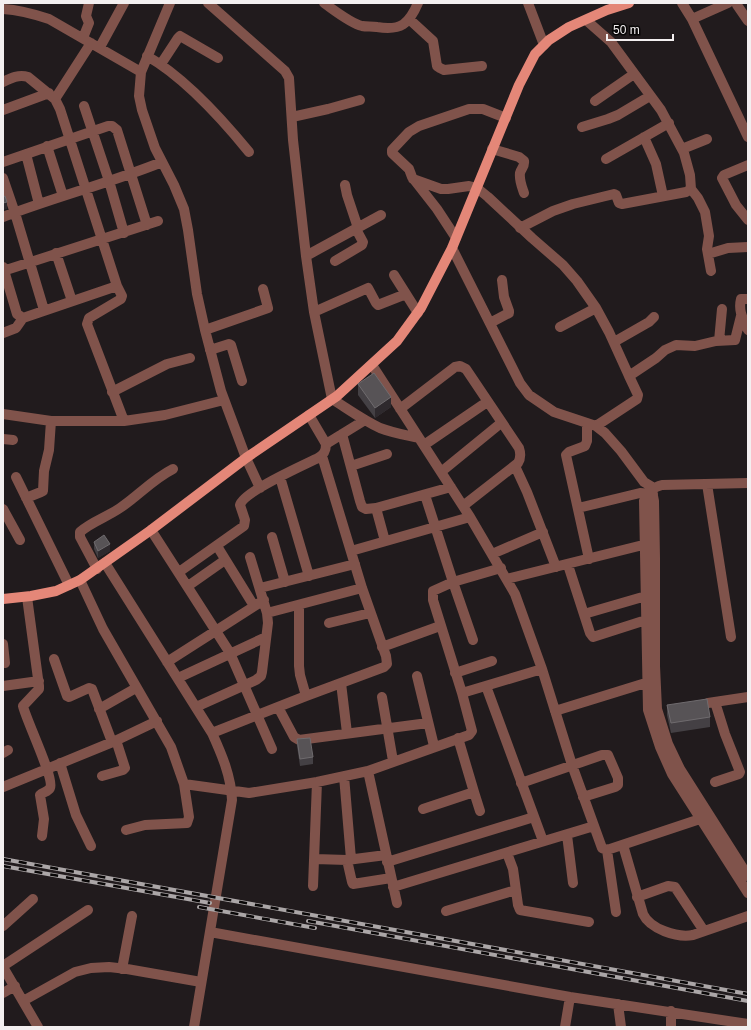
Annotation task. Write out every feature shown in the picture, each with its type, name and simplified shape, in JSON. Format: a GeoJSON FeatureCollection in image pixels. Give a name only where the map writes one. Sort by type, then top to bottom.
{"type":"FeatureCollection","features":[{"type":"Feature","properties":{"kind":"main road"},"geometry":{"type":"LineString","coordinates":[[3,599],[27,597],[56,591],[80,580],[152,530],[246,458],[332,399],[372,365],[397,341],[418,313],[452,248],[519,85],[535,54],[549,40],[568,27],[629,3]]}},
{"type":"Feature","properties":{"kind":"street"},"geometry":{"type":"LineString","coordinates":[[89,3],[86,16],[89,23],[91,43]]}},
{"type":"Feature","properties":{"kind":"street"},"geometry":{"type":"LineString","coordinates":[[3,110],[52,96],[123,3]]}},
{"type":"Feature","properties":{"kind":"street"},"geometry":{"type":"LineString","coordinates":[[170,3],[141,72],[139,96],[142,110],[155,148],[174,184],[184,209],[197,294],[210,350],[224,400],[246,458],[260,488]]}},
{"type":"Feature","properties":{"kind":"street"},"geometry":{"type":"LineString","coordinates":[[324,3],[356,24],[387,29],[392,29],[403,25],[409,19],[418,3]]}},
{"type":"Feature","properties":{"kind":"street"},"geometry":{"type":"LineString","coordinates":[[528,3],[544,45]]}},
{"type":"Feature","properties":{"kind":"street"},"geometry":{"type":"LineString","coordinates":[[682,3],[692,19],[748,137]]}},
{"type":"Feature","properties":{"kind":"street"},"geometry":{"type":"LineString","coordinates":[[692,19],[737,4],[748,21]]}},
{"type":"Feature","properties":{"kind":"street"},"geometry":{"type":"LineString","coordinates":[[214,5],[285,71],[290,82],[295,163],[306,256],[314,312],[332,399],[380,428],[422,442]]}},
{"type":"Feature","properties":{"kind":"street"},"geometry":{"type":"LineString","coordinates":[[3,9],[11,9],[35,14],[49,19],[141,72]]}},
{"type":"Feature","properties":{"kind":"street"},"geometry":{"type":"LineString","coordinates":[[409,19],[433,41],[437,66],[440,68],[444,70],[482,66]]}},
{"type":"Feature","properties":{"kind":"street"},"geometry":{"type":"LineString","coordinates":[[586,20],[611,42],[669,123],[682,149],[689,170],[691,189],[698,198],[705,212],[709,236],[707,246],[711,271]]}},
{"type":"Feature","properties":{"kind":"street"},"geometry":{"type":"LineString","coordinates":[[161,64],[180,36],[218,58]]}},
{"type":"Feature","properties":{"kind":"street"},"geometry":{"type":"LineString","coordinates":[[147,56],[161,64],[215,113],[249,152]]}},
{"type":"Feature","properties":{"kind":"street"},"geometry":{"type":"LineString","coordinates":[[595,101],[634,74]]}},
{"type":"Feature","properties":{"kind":"street"},"geometry":{"type":"LineString","coordinates":[[3,82],[18,76],[28,77],[52,96],[69,139],[117,286],[122,296],[121,299],[89,318],[87,324],[124,421]]}},
{"type":"Feature","properties":{"kind":"street"},"geometry":{"type":"LineString","coordinates":[[582,127],[618,115],[650,96]]}},
{"type":"Feature","properties":{"kind":"street"},"geometry":{"type":"LineString","coordinates":[[292,117],[360,100]]}},
{"type":"Feature","properties":{"kind":"street"},"geometry":{"type":"LineString","coordinates":[[84,106],[109,181],[124,233]]}},
{"type":"Feature","properties":{"kind":"street"},"geometry":{"type":"LineString","coordinates":[[456,238],[437,208],[413,179],[409,170],[392,151],[409,132],[433,120],[469,108],[483,109],[506,118]]}},
{"type":"Feature","properties":{"kind":"street"},"geometry":{"type":"LineString","coordinates":[[606,159],[669,123]]}},
{"type":"Feature","properties":{"kind":"street"},"geometry":{"type":"LineString","coordinates":[[3,162],[108,126],[115,127],[147,225]]}},
{"type":"Feature","properties":{"kind":"street"},"geometry":{"type":"LineString","coordinates":[[644,137],[656,164],[662,196]]}},
{"type":"Feature","properties":{"kind":"street"},"geometry":{"type":"LineString","coordinates":[[682,149],[708,139]]}},
{"type":"Feature","properties":{"kind":"street"},"geometry":{"type":"LineString","coordinates":[[47,146],[63,196]]}},
{"type":"Feature","properties":{"kind":"street"},"geometry":{"type":"LineString","coordinates":[[492,150],[519,157],[524,161],[525,164],[520,172],[524,193]]}},
{"type":"Feature","properties":{"kind":"street"},"geometry":{"type":"LineString","coordinates":[[26,154],[39,204]]}},
{"type":"Feature","properties":{"kind":"street"},"geometry":{"type":"LineString","coordinates":[[3,217],[131,174],[162,162]]}},
{"type":"Feature","properties":{"kind":"street"},"geometry":{"type":"LineString","coordinates":[[748,165],[724,175],[722,178],[736,205],[748,220]]}},
{"type":"Feature","properties":{"kind":"street"},"geometry":{"type":"LineString","coordinates":[[3,178],[44,310]]}},
{"type":"Feature","properties":{"kind":"street"},"geometry":{"type":"LineString","coordinates":[[413,179],[448,190],[469,186],[477,188],[563,265],[577,281],[596,308],[614,342],[628,376],[638,395],[637,400],[591,424],[585,446],[569,452],[566,455],[589,559]]}},
{"type":"Feature","properties":{"kind":"street"},"geometry":{"type":"LineString","coordinates":[[335,261],[362,246],[347,196],[346,185]]}},
{"type":"Feature","properties":{"kind":"street"},"geometry":{"type":"LineString","coordinates":[[520,228],[573,204],[614,194],[616,195],[619,203],[622,204],[686,192],[691,189]]}},
{"type":"Feature","properties":{"kind":"street"},"geometry":{"type":"LineString","coordinates":[[306,256],[381,215]]}},
{"type":"Feature","properties":{"kind":"street"},"geometry":{"type":"LineString","coordinates":[[23,318],[17,314],[3,270],[102,240],[158,221]]}},
{"type":"Feature","properties":{"kind":"street"},"geometry":{"type":"LineString","coordinates":[[708,254],[728,248],[748,247]]}},
{"type":"Feature","properties":{"kind":"street"},"geometry":{"type":"LineString","coordinates":[[452,248],[520,382],[530,395],[554,412],[591,424],[605,433],[652,491],[646,620],[651,681],[660,747],[672,774],[748,894]]}},
{"type":"Feature","properties":{"kind":"street"},"geometry":{"type":"LineString","coordinates":[[56,253],[72,301]]}},
{"type":"Feature","properties":{"kind":"street"},"geometry":{"type":"LineString","coordinates":[[394,275],[418,313]]}},
{"type":"Feature","properties":{"kind":"street"},"geometry":{"type":"LineString","coordinates":[[490,323],[509,313],[504,297],[502,280]]}},
{"type":"Feature","properties":{"kind":"street"},"geometry":{"type":"LineString","coordinates":[[3,333],[16,328],[23,318],[117,286]]}},
{"type":"Feature","properties":{"kind":"street"},"geometry":{"type":"LineString","coordinates":[[314,312],[368,288],[378,305],[406,294]]}},
{"type":"Feature","properties":{"kind":"street"},"geometry":{"type":"LineString","coordinates":[[205,330],[268,308],[263,289]]}},
{"type":"Feature","properties":{"kind":"street"},"geometry":{"type":"LineString","coordinates":[[628,376],[670,347],[676,345],[695,346],[719,341],[735,340],[741,316],[740,301],[742,298],[748,299]]}},
{"type":"Feature","properties":{"kind":"street"},"geometry":{"type":"LineString","coordinates":[[560,327],[596,308]]}},
{"type":"Feature","properties":{"kind":"street"},"geometry":{"type":"LineString","coordinates":[[719,341],[722,309]]}},
{"type":"Feature","properties":{"kind":"street"},"geometry":{"type":"LineString","coordinates":[[741,316],[748,330]]}},
{"type":"Feature","properties":{"kind":"street"},"geometry":{"type":"LineString","coordinates":[[614,342],[649,322],[654,317]]}},
{"type":"Feature","properties":{"kind":"street"},"geometry":{"type":"LineString","coordinates":[[210,350],[229,344],[231,345],[242,382]]}},
{"type":"Feature","properties":{"kind":"street"},"geometry":{"type":"LineString","coordinates":[[112,392],[167,364],[190,358]]}},
{"type":"Feature","properties":{"kind":"street"},"geometry":{"type":"LineString","coordinates":[[372,365],[470,517],[501,568],[522,610],[572,765],[602,848],[607,850],[700,819]]}},
{"type":"Feature","properties":{"kind":"street"},"geometry":{"type":"LineString","coordinates":[[400,408],[455,367],[460,366],[466,370],[519,448],[521,459],[515,466],[463,506]]}},
{"type":"Feature","properties":{"kind":"street"},"geometry":{"type":"LineString","coordinates":[[3,414],[51,422],[124,421],[165,415],[224,400]]}},
{"type":"Feature","properties":{"kind":"street"},"geometry":{"type":"LineString","coordinates":[[422,442],[487,402]]}},
{"type":"Feature","properties":{"kind":"street"},"geometry":{"type":"LineString","coordinates":[[179,572],[245,525],[240,503],[260,488],[322,456],[326,448],[326,444],[309,415]]}},
{"type":"Feature","properties":{"kind":"street"},"geometry":{"type":"LineString","coordinates":[[326,444],[365,420]]}},
{"type":"Feature","properties":{"kind":"street"},"geometry":{"type":"LineString","coordinates":[[26,498],[43,491],[44,471],[49,450],[51,422]]}},
{"type":"Feature","properties":{"kind":"street"},"geometry":{"type":"LineString","coordinates":[[441,472],[501,423]]}},
{"type":"Feature","properties":{"kind":"street"},"geometry":{"type":"LineString","coordinates":[[342,434],[362,507],[366,509],[376,508],[451,487]]}},
{"type":"Feature","properties":{"kind":"street"},"geometry":{"type":"LineString","coordinates":[[351,466],[387,454]]}},
{"type":"Feature","properties":{"kind":"street"},"geometry":{"type":"LineString","coordinates":[[212,733],[384,667],[387,664],[350,551],[322,456]]}},
{"type":"Feature","properties":{"kind":"street"},"geometry":{"type":"LineString","coordinates":[[515,466],[527,492],[556,567]]}},
{"type":"Feature","properties":{"kind":"street"},"geometry":{"type":"LineString","coordinates":[[173,469],[158,477],[136,497],[118,510],[80,532],[80,537],[178,678],[212,733],[230,778],[232,800],[194,1027]]}},
{"type":"Feature","properties":{"kind":"street"},"geometry":{"type":"LineString","coordinates":[[16,477],[69,585]]}},
{"type":"Feature","properties":{"kind":"street"},"geometry":{"type":"LineString","coordinates":[[280,478],[309,576]]}},
{"type":"Feature","properties":{"kind":"street"},"geometry":{"type":"LineString","coordinates":[[578,508],[652,491],[662,485],[748,483]]}},
{"type":"Feature","properties":{"kind":"street"},"geometry":{"type":"LineString","coordinates":[[707,484],[731,637]]}},
{"type":"Feature","properties":{"kind":"street"},"geometry":{"type":"LineString","coordinates":[[425,495],[473,640]]}},
{"type":"Feature","properties":{"kind":"street"},"geometry":{"type":"LineString","coordinates":[[376,508],[385,541]]}},
{"type":"Feature","properties":{"kind":"street"},"geometry":{"type":"LineString","coordinates":[[3,509],[20,540]]}},
{"type":"Feature","properties":{"kind":"street"},"geometry":{"type":"LineString","coordinates":[[350,551],[470,517]]}},
{"type":"Feature","properties":{"kind":"street"},"geometry":{"type":"LineString","coordinates":[[152,530],[230,653],[272,749]]}},
{"type":"Feature","properties":{"kind":"street"},"geometry":{"type":"LineString","coordinates":[[492,554],[543,532]]}},
{"type":"Feature","properties":{"kind":"street"},"geometry":{"type":"LineString","coordinates":[[272,537],[285,582]]}},
{"type":"Feature","properties":{"kind":"street"},"geometry":{"type":"LineString","coordinates":[[507,579],[568,565],[650,543]]}},
{"type":"Feature","properties":{"kind":"street"},"geometry":{"type":"LineString","coordinates":[[650,543],[651,681]]}},
{"type":"Feature","properties":{"kind":"street"},"geometry":{"type":"LineString","coordinates":[[217,546],[254,606]]}},
{"type":"Feature","properties":{"kind":"street"},"geometry":{"type":"LineString","coordinates":[[196,707],[244,686],[261,676],[266,637],[267,613],[250,557]]}},
{"type":"Feature","properties":{"kind":"street"},"geometry":{"type":"LineString","coordinates":[[188,586],[225,560]]}},
{"type":"Feature","properties":{"kind":"street"},"geometry":{"type":"LineString","coordinates":[[260,588],[355,564]]}},
{"type":"Feature","properties":{"kind":"street"},"geometry":{"type":"LineString","coordinates":[[568,565],[590,633],[593,637],[646,620]]}},
{"type":"Feature","properties":{"kind":"street"},"geometry":{"type":"LineString","coordinates":[[184,784],[249,793],[317,782],[368,771],[434,746],[469,735],[472,731],[462,693],[440,626],[432,596],[433,591],[453,582],[501,568]]}},
{"type":"Feature","properties":{"kind":"street"},"geometry":{"type":"LineString","coordinates":[[80,580],[103,629],[171,747],[184,784],[189,817],[187,823],[139,825],[126,830]]}},
{"type":"Feature","properties":{"kind":"street"},"geometry":{"type":"LineString","coordinates":[[267,613],[362,588]]}},
{"type":"Feature","properties":{"kind":"street"},"geometry":{"type":"LineString","coordinates":[[584,614],[646,596]]}},
{"type":"Feature","properties":{"kind":"street"},"geometry":{"type":"LineString","coordinates":[[27,597],[39,689],[23,706],[47,769],[50,788],[40,795],[44,819],[42,836]]}},
{"type":"Feature","properties":{"kind":"street"},"geometry":{"type":"LineString","coordinates":[[167,662],[264,600]]}},
{"type":"Feature","properties":{"kind":"street"},"geometry":{"type":"LineString","coordinates":[[299,605],[299,666],[300,676],[306,696]]}},
{"type":"Feature","properties":{"kind":"street"},"geometry":{"type":"LineString","coordinates":[[329,623],[370,613]]}},
{"type":"Feature","properties":{"kind":"street"},"geometry":{"type":"LineString","coordinates":[[382,647],[440,626]]}},
{"type":"Feature","properties":{"kind":"street"},"geometry":{"type":"LineString","coordinates":[[178,678],[266,637]]}},
{"type":"Feature","properties":{"kind":"street"},"geometry":{"type":"LineString","coordinates":[[3,644],[5,662]]}},
{"type":"Feature","properties":{"kind":"street"},"geometry":{"type":"LineString","coordinates":[[54,659],[67,696],[70,697],[91,688],[114,741],[125,768],[123,770],[102,776]]}},
{"type":"Feature","properties":{"kind":"street"},"geometry":{"type":"LineString","coordinates":[[455,673],[492,661]]}},
{"type":"Feature","properties":{"kind":"street"},"geometry":{"type":"LineString","coordinates":[[462,693],[542,669]]}},
{"type":"Feature","properties":{"kind":"street"},"geometry":{"type":"LineString","coordinates":[[417,676],[434,746]]}},
{"type":"Feature","properties":{"kind":"street"},"geometry":{"type":"LineString","coordinates":[[3,686],[39,681]]}},
{"type":"Feature","properties":{"kind":"street"},"geometry":{"type":"LineString","coordinates":[[555,711],[651,681]]}},
{"type":"Feature","properties":{"kind":"street"},"geometry":{"type":"LineString","coordinates":[[341,683],[347,733]]}},
{"type":"Feature","properties":{"kind":"street"},"geometry":{"type":"LineString","coordinates":[[486,686],[542,842]]}},
{"type":"Feature","properties":{"kind":"street"},"geometry":{"type":"LineString","coordinates":[[100,709],[136,688]]}},
{"type":"Feature","properties":{"kind":"street"},"geometry":{"type":"LineString","coordinates":[[382,697],[393,761]]}},
{"type":"Feature","properties":{"kind":"street"},"geometry":{"type":"LineString","coordinates":[[700,704],[748,697]]}},
{"type":"Feature","properties":{"kind":"street"},"geometry":{"type":"LineString","coordinates":[[715,702],[725,734],[740,772],[739,774],[715,782]]}},
{"type":"Feature","properties":{"kind":"street"},"geometry":{"type":"LineString","coordinates":[[278,707],[295,739],[299,740],[428,723]]}},
{"type":"Feature","properties":{"kind":"street"},"geometry":{"type":"LineString","coordinates":[[656,709],[668,744],[680,769],[748,876]]}},
{"type":"Feature","properties":{"kind":"street"},"geometry":{"type":"LineString","coordinates":[[3,787],[114,741],[157,721]]}},
{"type":"Feature","properties":{"kind":"street"},"geometry":{"type":"LineString","coordinates":[[458,738],[480,811]]}},
{"type":"Feature","properties":{"kind":"street"},"geometry":{"type":"LineString","coordinates":[[521,783],[606,754],[608,755],[619,782],[615,787],[583,797]]}},
{"type":"Feature","properties":{"kind":"street"},"geometry":{"type":"LineString","coordinates":[[60,763],[76,815],[90,846]]}},
{"type":"Feature","properties":{"kind":"street"},"geometry":{"type":"LineString","coordinates":[[368,771],[397,903]]}},
{"type":"Feature","properties":{"kind":"street"},"geometry":{"type":"LineString","coordinates":[[344,776],[349,859],[353,884],[392,883],[507,853],[594,826]]}},
{"type":"Feature","properties":{"kind":"street"},"geometry":{"type":"LineString","coordinates":[[313,886],[317,782]]}},
{"type":"Feature","properties":{"kind":"street"},"geometry":{"type":"LineString","coordinates":[[423,809],[474,792]]}},
{"type":"Feature","properties":{"kind":"street"},"geometry":{"type":"LineString","coordinates":[[314,859],[387,859],[534,817]]}},
{"type":"Feature","properties":{"kind":"street"},"geometry":{"type":"LineString","coordinates":[[566,834],[573,883]]}},
{"type":"Feature","properties":{"kind":"street"},"geometry":{"type":"LineString","coordinates":[[623,845],[637,897],[646,920],[655,927],[685,937],[748,916]]}},
{"type":"Feature","properties":{"kind":"street"},"geometry":{"type":"LineString","coordinates":[[607,850],[616,912]]}},
{"type":"Feature","properties":{"kind":"street"},"geometry":{"type":"LineString","coordinates":[[507,853],[512,865],[518,906],[520,910],[589,922]]}},
{"type":"Feature","properties":{"kind":"street"},"geometry":{"type":"LineString","coordinates":[[637,897],[668,886],[675,887],[704,931]]}},
{"type":"Feature","properties":{"kind":"street"},"geometry":{"type":"LineString","coordinates":[[446,911],[516,890]]}},
{"type":"Feature","properties":{"kind":"street"},"geometry":{"type":"LineString","coordinates":[[3,926],[33,899]]}},
{"type":"Feature","properties":{"kind":"street"},"geometry":{"type":"LineString","coordinates":[[38,1027],[3,966],[88,910]]}},
{"type":"Feature","properties":{"kind":"street"},"geometry":{"type":"LineString","coordinates":[[122,969],[132,916]]}},
{"type":"Feature","properties":{"kind":"street"},"geometry":{"type":"LineString","coordinates":[[210,932],[570,997],[748,1024]]}},
{"type":"Feature","properties":{"kind":"street"},"geometry":{"type":"LineString","coordinates":[[23,1001],[75,972],[91,968],[122,969],[201,982]]}},
{"type":"Feature","properties":{"kind":"street"},"geometry":{"type":"LineString","coordinates":[[3,992],[15,986]]}},
{"type":"Feature","properties":{"kind":"street"},"geometry":{"type":"LineString","coordinates":[[565,1027],[570,997]]}},
{"type":"Feature","properties":{"kind":"street"},"geometry":{"type":"LineString","coordinates":[[618,1004],[621,1027]]}},
{"type":"Feature","properties":{"kind":"street"},"geometry":{"type":"LineString","coordinates":[[671,1012],[671,1027]]}},
{"type":"Feature","properties":{"kind":"building"},"geometry":{"type":"Polygon","coordinates":[[[5,196],[7,202],[3,203],[3,197],[5,196]]]}},
{"type":"Feature","properties":{"kind":"building"},"geometry":{"type":"Polygon","coordinates":[[[374,373],[391,397],[375,408],[358,384],[374,373]]]}},
{"type":"Feature","properties":{"kind":"building"},"geometry":{"type":"Polygon","coordinates":[[[104,535],[110,544],[98,551],[94,542],[104,535]]]}},
{"type":"Feature","properties":{"kind":"building"},"geometry":{"type":"Polygon","coordinates":[[[707,699],[710,717],[671,723],[667,705],[707,699]]]}},
{"type":"Feature","properties":{"kind":"building"},"geometry":{"type":"Polygon","coordinates":[[[310,738],[313,757],[300,759],[297,739],[310,738]]]}},
{"type":"Feature","properties":{"kind":"railway"},"geometry":{"type":"LineString","coordinates":[[3,859],[748,994]]}},
{"type":"Feature","properties":{"kind":"railway"},"geometry":{"type":"LineString","coordinates":[[3,866],[210,903]]}},
{"type":"Feature","properties":{"kind":"railway"},"geometry":{"type":"LineString","coordinates":[[199,907],[315,928]]}},
{"type":"Feature","properties":{"kind":"railway"},"geometry":{"type":"LineString","coordinates":[[308,921],[748,1001]]}}]}
